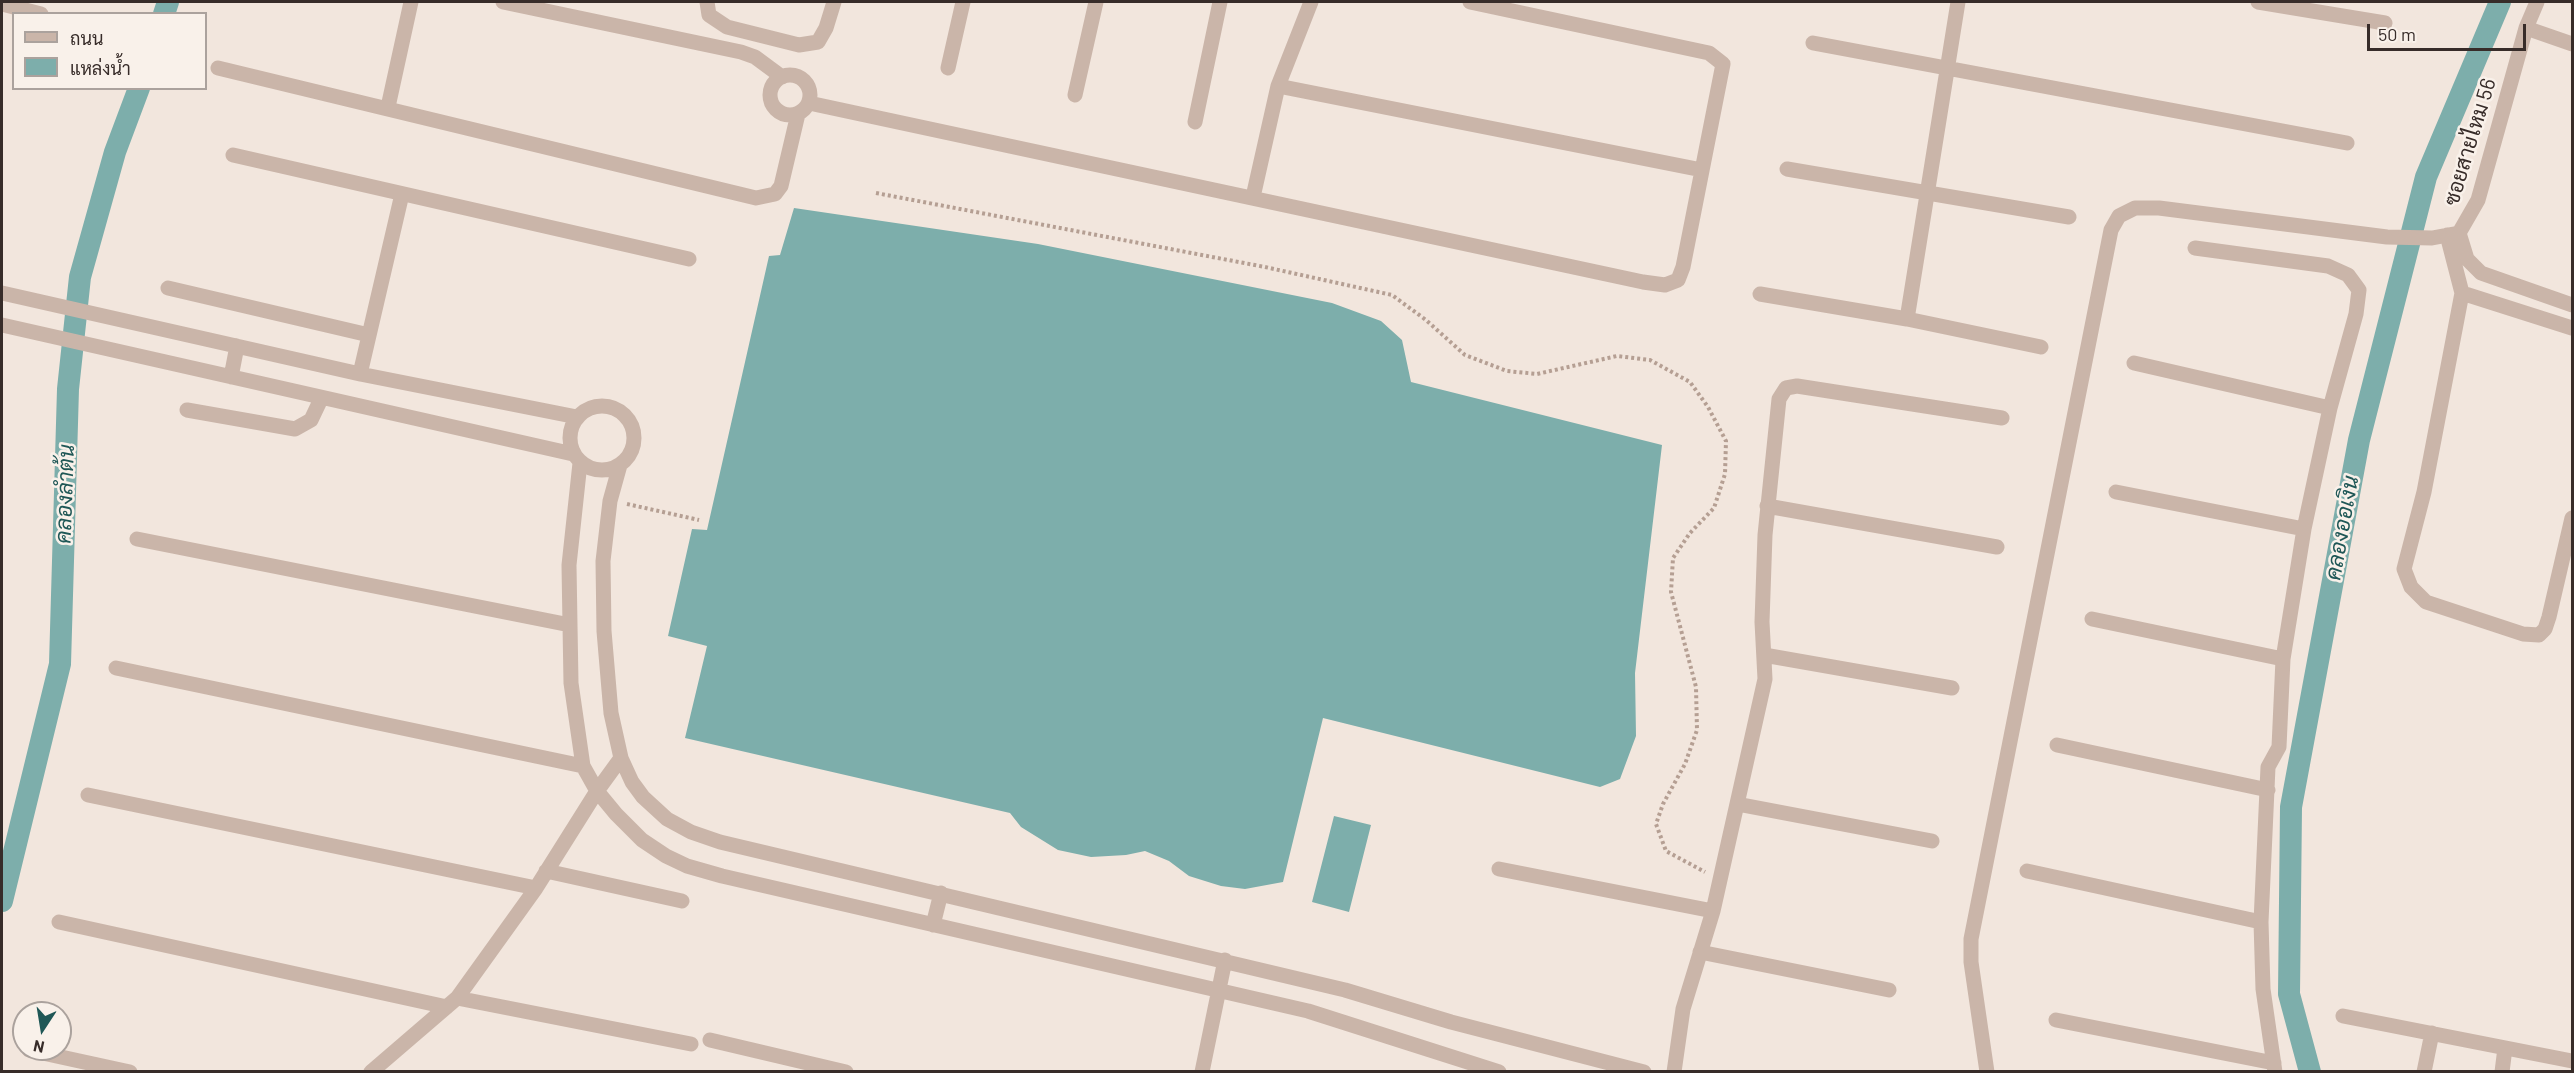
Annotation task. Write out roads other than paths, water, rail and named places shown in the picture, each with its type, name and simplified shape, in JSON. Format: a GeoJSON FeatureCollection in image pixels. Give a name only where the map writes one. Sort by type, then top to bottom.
{"type":"FeatureCollection","features":[{"type":"Feature","properties":{"kind":"street"},"geometry":{"type":"LineString","coordinates":[[388,107],[411,2]]}},
{"type":"Feature","properties":{"kind":"street"},"geometry":{"type":"LineString","coordinates":[[503,2],[741,52],[754,57],[782,77]]}},
{"type":"Feature","properties":{"kind":"street"},"geometry":{"type":"LineString","coordinates":[[707,2],[709,15],[727,27],[799,45],[818,42],[826,28],[834,2]]}},
{"type":"Feature","properties":{"kind":"street"},"geometry":{"type":"LineString","coordinates":[[948,68],[963,2]]}},
{"type":"Feature","properties":{"kind":"street"},"geometry":{"type":"LineString","coordinates":[[1075,95],[1096,2]]}},
{"type":"Feature","properties":{"kind":"street"},"geometry":{"type":"LineString","coordinates":[[1195,122],[1220,2]]}},
{"type":"Feature","properties":{"kind":"street"},"geometry":{"type":"LineString","coordinates":[[1253,197],[1278,86],[1311,2]]}},
{"type":"Feature","properties":{"kind":"street"},"geometry":{"type":"LineString","coordinates":[[218,68],[388,107],[756,198],[776,194],[781,186],[803,109],[811,95],[804,81],[790,75],[782,77],[771,88],[772,103],[783,114],[803,109],[1253,197],[1665,285],[1678,280],[1683,267],[1723,64],[1709,53],[1470,2]]}},
{"type":"Feature","properties":{"kind":"street"},"geometry":{"type":"LineString","coordinates":[[1907,319],[1958,2]]}},
{"type":"Feature","properties":{"kind":"street"},"geometry":{"type":"LineString","coordinates":[[2258,2],[2385,22]]}},
{"type":"Feature","properties":{"kind":"street","name":"ซอยสายไหม 56"},"geometry":{"type":"LineString","coordinates":[[2446,235],[2478,200],[2526,28],[2537,2]]}},
{"type":"Feature","properties":{"kind":"street"},"geometry":{"type":"LineString","coordinates":[[2,4],[33,12]]}},
{"type":"Feature","properties":{"kind":"street"},"geometry":{"type":"LineString","coordinates":[[2526,28],[2572,44]]}},
{"type":"Feature","properties":{"kind":"street"},"geometry":{"type":"LineString","coordinates":[[1813,43],[2347,143]]}},
{"type":"Feature","properties":{"kind":"street"},"geometry":{"type":"LineString","coordinates":[[1278,86],[1702,170]]}},
{"type":"Feature","properties":{"kind":"street"},"geometry":{"type":"LineString","coordinates":[[232,155],[689,259]]}},
{"type":"Feature","properties":{"kind":"street"},"geometry":{"type":"LineString","coordinates":[[1787,169],[2070,217]]}},
{"type":"Feature","properties":{"kind":"street"},"geometry":{"type":"LineString","coordinates":[[360,374],[402,194]]}},
{"type":"Feature","properties":{"kind":"street"},"geometry":{"type":"LineString","coordinates":[[1987,1071],[1971,962],[1971,939],[2112,230],[2119,216],[2135,208],[2159,208],[2387,237],[2446,235]]}},
{"type":"Feature","properties":{"kind":"street"},"geometry":{"type":"LineString","coordinates":[[2446,235],[2462,293],[2424,492],[2404,569],[2411,587],[2426,602],[2523,634],[2539,635],[2545,629],[2549,617],[2572,518]]}},
{"type":"Feature","properties":{"kind":"street"},"geometry":{"type":"LineString","coordinates":[[2446,235],[2481,273],[2572,305]]}},
{"type":"Feature","properties":{"kind":"street"},"geometry":{"type":"LineString","coordinates":[[2056,1020],[2274,1067],[2263,989],[2261,922],[2268,767],[2279,747],[2283,659],[2304,529],[2330,408],[2356,314],[2359,290],[2349,275],[2328,266],[2195,248]]}},
{"type":"Feature","properties":{"kind":"street"},"geometry":{"type":"LineString","coordinates":[[168,288],[369,335]]}},
{"type":"Feature","properties":{"kind":"street"},"geometry":{"type":"LineString","coordinates":[[2,293],[360,374],[577,417]]}},
{"type":"Feature","properties":{"kind":"street"},"geometry":{"type":"LineString","coordinates":[[2462,293],[2572,328]]}},
{"type":"Feature","properties":{"kind":"street"},"geometry":{"type":"LineString","coordinates":[[1760,294],[1907,319],[2040,347]]}},
{"type":"Feature","properties":{"kind":"street"},"geometry":{"type":"LineString","coordinates":[[2,325],[577,458],[593,469],[607,470],[620,465],[628,458],[635,440],[629,420],[614,408],[594,407],[577,417],[569,435],[577,458],[569,565],[571,683],[583,766],[597,791],[642,840],[666,856],[687,866],[1308,1011],[1499,1071]]}},
{"type":"Feature","properties":{"kind":"street"},"geometry":{"type":"LineString","coordinates":[[231,377],[237,346]]}},
{"type":"Feature","properties":{"kind":"street"},"geometry":{"type":"LineString","coordinates":[[2134,363],[2330,408]]}},
{"type":"Feature","properties":{"kind":"street"},"geometry":{"type":"LineString","coordinates":[[1674,1071],[1683,1009],[1713,911],[1765,679],[1764,567],[1767,506],[1779,399],[1786,388],[1797,386],[2002,418]]}},
{"type":"Feature","properties":{"kind":"street"},"geometry":{"type":"LineString","coordinates":[[187,410],[295,429],[311,420],[321,399]]}},
{"type":"Feature","properties":{"kind":"street"},"geometry":{"type":"LineString","coordinates":[[620,465],[610,501],[603,561],[604,631],[610,713],[621,758],[644,797],[667,819],[691,832],[720,842],[1372,996],[1451,1022],[1644,1071]]}},
{"type":"Feature","properties":{"kind":"street"},"geometry":{"type":"LineString","coordinates":[[2116,492],[2304,529]]}},
{"type":"Feature","properties":{"kind":"street"},"geometry":{"type":"LineString","coordinates":[[1767,506],[1997,547]]}},
{"type":"Feature","properties":{"kind":"street"},"geometry":{"type":"LineString","coordinates":[[137,539],[570,625]]}},
{"type":"Feature","properties":{"kind":"street"},"geometry":{"type":"LineString","coordinates":[[2092,619],[2283,659]]}},
{"type":"Feature","properties":{"kind":"street"},"geometry":{"type":"LineString","coordinates":[[1764,655],[1952,688]]}},
{"type":"Feature","properties":{"kind":"street"},"geometry":{"type":"LineString","coordinates":[[116,668],[583,766]]}},
{"type":"Feature","properties":{"kind":"street"},"geometry":{"type":"LineString","coordinates":[[2057,745],[2268,790]]}},
{"type":"Feature","properties":{"kind":"street"},"geometry":{"type":"LineString","coordinates":[[371,1071],[452,1002],[536,888],[597,791],[621,758]]}},
{"type":"Feature","properties":{"kind":"street"},"geometry":{"type":"LineString","coordinates":[[88,795],[536,888]]}},
{"type":"Feature","properties":{"kind":"street"},"geometry":{"type":"LineString","coordinates":[[1737,804],[1932,841]]}},
{"type":"Feature","properties":{"kind":"street"},"geometry":{"type":"LineString","coordinates":[[1499,869],[1713,911]]}},
{"type":"Feature","properties":{"kind":"street"},"geometry":{"type":"LineString","coordinates":[[546,871],[682,901]]}},
{"type":"Feature","properties":{"kind":"street"},"geometry":{"type":"LineString","coordinates":[[2027,871],[2261,922]]}},
{"type":"Feature","properties":{"kind":"street"},"geometry":{"type":"LineString","coordinates":[[933,925],[941,893]]}},
{"type":"Feature","properties":{"kind":"street"},"geometry":{"type":"LineString","coordinates":[[59,922],[452,1002],[691,1044]]}},
{"type":"Feature","properties":{"kind":"street"},"geometry":{"type":"LineString","coordinates":[[1700,952],[1889,990]]}},
{"type":"Feature","properties":{"kind":"street"},"geometry":{"type":"LineString","coordinates":[[1202,1071],[1225,960]]}},
{"type":"Feature","properties":{"kind":"street"},"geometry":{"type":"LineString","coordinates":[[2343,1016],[2572,1061]]}},
{"type":"Feature","properties":{"kind":"street"},"geometry":{"type":"LineString","coordinates":[[2424,1071],[2432,1034]]}},
{"type":"Feature","properties":{"kind":"street"},"geometry":{"type":"LineString","coordinates":[[710,1040],[846,1071]]}},
{"type":"Feature","properties":{"kind":"street"},"geometry":{"type":"LineString","coordinates":[[2502,1071],[2505,1048]]}},
{"type":"Feature","properties":{"kind":"street"},"geometry":{"type":"LineString","coordinates":[[72,1059],[130,1071]]}},
{"type":"Feature","properties":{"kind":"water"},"geometry":{"type":"Polygon","coordinates":[[[794,208],[1038,244],[1332,303],[1381,321],[1402,340],[1411,382],[1662,445],[1635,673],[1636,736],[1620,779],[1600,787],[1323,718],[1283,882],[1245,889],[1221,886],[1189,876],[1169,861],[1145,851],[1126,855],[1091,857],[1058,850],[1021,827],[1010,813],[685,738],[707,646],[668,636],[692,529],[707,530],[769,256],[780,255],[794,208]]]}},
{"type":"Feature","properties":{"kind":"water"},"geometry":{"type":"Polygon","coordinates":[[[1334,816],[1371,825],[1349,912],[1312,902],[1334,816]]]}},
{"type":"Feature","properties":{"kind":"waterway","name":"คลองลำต้น"},"geometry":{"type":"LineString","coordinates":[[165,12],[168,2]]}},
{"type":"Feature","properties":{"kind":"waterway","name":"คลองออเงิน"},"geometry":{"type":"LineString","coordinates":[[2310,1072],[2289,994],[2291,807],[2359,440],[2426,177],[2500,2]]}},
{"type":"Feature","properties":{"kind":"waterway","name":"คลองลำต้น"},"geometry":{"type":"LineString","coordinates":[[2,901],[60,664],[68,389],[80,277],[115,152],[138,90]]}}]}
